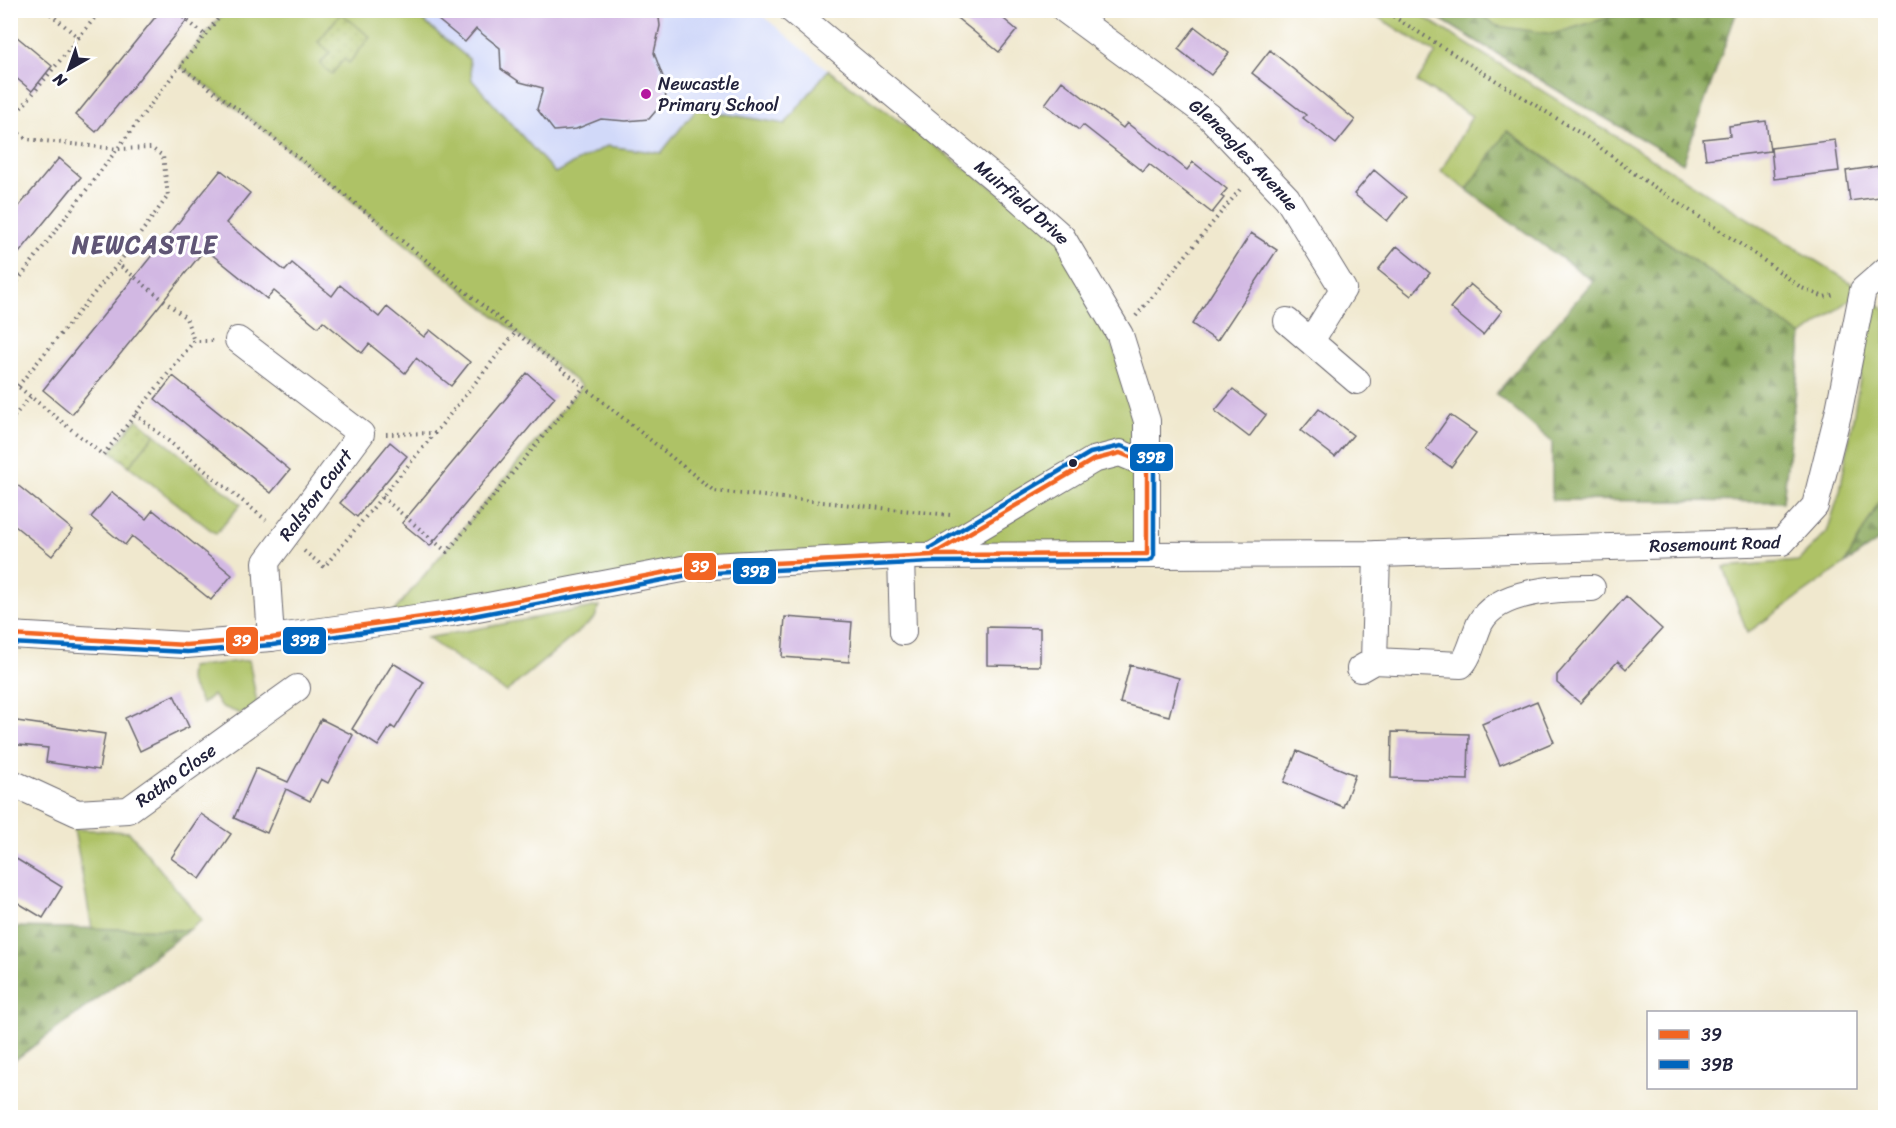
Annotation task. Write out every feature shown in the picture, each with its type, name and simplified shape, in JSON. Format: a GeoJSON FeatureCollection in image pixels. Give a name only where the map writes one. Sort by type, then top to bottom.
{"type":"FeatureCollection","features":[{"type":"Feature","properties":{"kind":"street","name":"Muirfield Drive"},"geometry":{"type":"LineString","coordinates":[[792,10],[1062,237],[1120,335],[1147,421],[1147,554]]}},
{"type":"Feature","properties":{"kind":"street","name":"Gleneagles Avenue"},"geometry":{"type":"LineString","coordinates":[[1065,10],[1209,116],[1287,198],[1343,289],[1311,341]]}},
{"type":"Feature","properties":{"kind":"street"},"geometry":{"type":"LineString","coordinates":[[1863,290],[1886,270]]}},
{"type":"Feature","properties":{"kind":"street","name":"Rosemount Road"},"geometry":{"type":"LineString","coordinates":[[10,635],[186,645],[271,638],[450,613],[693,567],[901,555],[1377,554],[1782,542],[1815,506],[1839,410],[1863,290]]}},
{"type":"Feature","properties":{"kind":"street"},"geometry":{"type":"LineString","coordinates":[[1287,321],[1357,381]]}},
{"type":"Feature","properties":{"kind":"street","name":"Ralston Court"},"geometry":{"type":"LineString","coordinates":[[238,340],[361,434],[266,562],[271,638]]}},
{"type":"Feature","properties":{"kind":"street"},"geometry":{"type":"LineString","coordinates":[[932,555],[1093,460],[1120,453],[1147,464]]}},
{"type":"Feature","properties":{"kind":"street"},"geometry":{"type":"LineString","coordinates":[[1377,554],[1367,665],[1461,665],[1465,662],[1474,633],[1485,613],[1518,595],[1592,588]]}},
{"type":"Feature","properties":{"kind":"street"},"geometry":{"type":"LineString","coordinates":[[901,555],[903,632]]}},
{"type":"Feature","properties":{"kind":"street","name":"Ratho Close"},"geometry":{"type":"LineString","coordinates":[[10,782],[77,813],[128,810],[297,688]]}},
{"type":"Feature","properties":{"kind":"path"},"geometry":{"type":"LineString","coordinates":[[46,10],[79,38]]}},
{"type":"Feature","properties":{"kind":"path"},"geometry":{"type":"LineString","coordinates":[[18,386],[118,264],[168,196],[163,156],[151,148],[118,149],[26,139],[10,124],[101,10]]}},
{"type":"Feature","properties":{"kind":"path"},"geometry":{"type":"LineString","coordinates":[[174,10],[205,35]]}},
{"type":"Feature","properties":{"kind":"path"},"geometry":{"type":"LineString","coordinates":[[10,291],[225,10]]}},
{"type":"Feature","properties":{"kind":"path"},"geometry":{"type":"LineString","coordinates":[[1383,10],[1588,138],[1632,172],[1802,288],[1824,297],[1863,290]]}},
{"type":"Feature","properties":{"kind":"path"},"geometry":{"type":"LineString","coordinates":[[180,66],[240,111],[714,491],[993,519]]}},
{"type":"Feature","properties":{"kind":"path"},"geometry":{"type":"LineString","coordinates":[[1148,302],[1258,168]]}},
{"type":"Feature","properties":{"kind":"path"},"geometry":{"type":"LineString","coordinates":[[118,264],[186,318],[194,341]]}},
{"type":"Feature","properties":{"kind":"path"},"geometry":{"type":"LineString","coordinates":[[135,414],[324,567],[515,333]]}},
{"type":"Feature","properties":{"kind":"path"},"geometry":{"type":"LineString","coordinates":[[10,380],[103,455],[194,341],[238,340]]}},
{"type":"Feature","properties":{"kind":"path"},"geometry":{"type":"LineString","coordinates":[[382,497],[447,552],[584,387]]}},
{"type":"Feature","properties":{"kind":"path"},"geometry":{"type":"LineString","coordinates":[[10,421],[31,396]]}},
{"type":"Feature","properties":{"kind":"path"},"geometry":{"type":"LineString","coordinates":[[361,434],[435,433]]}},
{"type":"Feature","properties":{"kind":"shaded area","name":"Newcastle Primary School"},"geometry":{"type":"Polygon","coordinates":[[[411,11],[757,11],[828,70],[785,124],[696,109],[661,154],[607,146],[555,173],[472,80],[469,59],[411,11]]]}},
{"type":"Feature","properties":{"kind":"green space"},"geometry":{"type":"Polygon","coordinates":[[[225,11],[411,11],[469,59],[472,80],[555,173],[607,146],[661,153],[696,109],[785,124],[828,70],[1062,237],[1147,421],[1147,554],[693,567],[386,621],[582,386],[240,111],[180,66],[225,11]]]}},
{"type":"Feature","properties":{"kind":"green space"},"geometry":{"type":"Polygon","coordinates":[[[1368,11],[1414,11],[1863,290],[1802,336],[1508,131],[1467,190],[1441,171],[1472,116],[1417,82],[1436,53],[1368,11]]]}},
{"type":"Feature","properties":{"kind":"green space"},"geometry":{"type":"Polygon","coordinates":[[[1427,11],[1625,11],[1570,98],[1427,11]]]}},
{"type":"Feature","properties":{"kind":"green space"},"geometry":{"type":"Polygon","coordinates":[[[1427,11],[1476,11],[1497,26],[1553,34],[1625,11],[1737,11],[1683,163],[1570,98],[1427,11]]]}},
{"type":"Feature","properties":{"kind":"green space"},"geometry":{"type":"Polygon","coordinates":[[[341,13],[370,37],[349,63],[344,59],[332,74],[320,64],[330,52],[318,42],[341,13]]]}},
{"type":"Feature","properties":{"kind":"green space"},"geometry":{"type":"Polygon","coordinates":[[[1507,131],[1802,336],[1783,502],[1552,500],[1552,442],[1496,394],[1593,281],[1467,190],[1507,131]]]}},
{"type":"Feature","properties":{"kind":"green space"},"geometry":{"type":"Polygon","coordinates":[[[1874,300],[1885,310],[1885,491],[1845,564],[1747,633],[1724,567],[1798,561],[1827,532],[1840,491],[1874,300]]]}},
{"type":"Feature","properties":{"kind":"green space"},"geometry":{"type":"Polygon","coordinates":[[[137,419],[155,434],[129,466],[111,451],[137,419]]]}},
{"type":"Feature","properties":{"kind":"green space"},"geometry":{"type":"Polygon","coordinates":[[[155,434],[241,504],[216,534],[129,466],[155,434]]]}},
{"type":"Feature","properties":{"kind":"green space"},"geometry":{"type":"Polygon","coordinates":[[[1885,491],[1885,536],[1845,564],[1885,491]]]}},
{"type":"Feature","properties":{"kind":"green space"},"geometry":{"type":"Polygon","coordinates":[[[599,606],[595,618],[506,692],[427,638],[599,606]]]}},
{"type":"Feature","properties":{"kind":"green space"},"geometry":{"type":"Polygon","coordinates":[[[249,660],[258,708],[241,714],[220,706],[213,695],[202,704],[189,680],[190,667],[249,660]]]}},
{"type":"Feature","properties":{"kind":"green space"},"geometry":{"type":"Polygon","coordinates":[[[74,829],[129,832],[202,920],[189,930],[92,929],[74,829]]]}},
{"type":"Feature","properties":{"kind":"green space"},"geometry":{"type":"Polygon","coordinates":[[[11,927],[189,930],[11,1063],[11,927]]]}},
{"type":"Feature","properties":{"kind":"building"},"geometry":{"type":"Polygon","coordinates":[[[161,10],[195,10],[96,132],[76,115],[161,10]]]}},
{"type":"Feature","properties":{"kind":"building"},"geometry":{"type":"Polygon","coordinates":[[[426,10],[658,10],[660,26],[654,53],[663,77],[666,99],[649,119],[626,121],[601,119],[576,129],[554,131],[537,109],[543,88],[520,82],[501,69],[500,48],[476,29],[465,42],[426,10]]]}},
{"type":"Feature","properties":{"kind":"building"},"geometry":{"type":"Polygon","coordinates":[[[947,10],[993,10],[1017,30],[999,52],[947,10]]]}},
{"type":"Feature","properties":{"kind":"building"},"geometry":{"type":"Polygon","coordinates":[[[1195,27],[1229,53],[1211,75],[1178,49],[1195,27]]]}},
{"type":"Feature","properties":{"kind":"building"},"geometry":{"type":"Polygon","coordinates":[[[10,31],[52,66],[32,91],[10,73],[10,31]]]}},
{"type":"Feature","properties":{"kind":"building"},"geometry":{"type":"Polygon","coordinates":[[[1270,50],[1355,120],[1336,144],[1303,118],[1306,115],[1252,73],[1270,50]]]}},
{"type":"Feature","properties":{"kind":"building"},"geometry":{"type":"Polygon","coordinates":[[[1062,81],[1123,128],[1127,123],[1187,170],[1193,162],[1227,189],[1221,196],[1224,198],[1212,213],[1149,164],[1143,172],[1083,125],[1079,130],[1045,104],[1062,81]]]}},
{"type":"Feature","properties":{"kind":"building"},"geometry":{"type":"Polygon","coordinates":[[[1766,121],[1770,151],[1706,159],[1703,139],[1730,136],[1729,126],[1766,121]]]}},
{"type":"Feature","properties":{"kind":"building"},"geometry":{"type":"Polygon","coordinates":[[[1835,140],[1839,171],[1774,179],[1771,148],[1835,140]]]}},
{"type":"Feature","properties":{"kind":"building"},"geometry":{"type":"Polygon","coordinates":[[[59,158],[81,177],[10,264],[10,217],[59,158]]]}},
{"type":"Feature","properties":{"kind":"building"},"geometry":{"type":"Polygon","coordinates":[[[1886,165],[1886,196],[1850,201],[1846,171],[1886,165]]]}},
{"type":"Feature","properties":{"kind":"building"},"geometry":{"type":"Polygon","coordinates":[[[221,170],[250,193],[226,223],[285,271],[292,263],[332,296],[340,285],[379,317],[387,307],[424,337],[430,330],[470,362],[451,386],[416,358],[405,373],[369,344],[362,353],[323,321],[318,327],[274,291],[267,299],[205,249],[72,414],[43,390],[221,170]]]}},
{"type":"Feature","properties":{"kind":"building"},"geometry":{"type":"Polygon","coordinates":[[[1374,170],[1406,197],[1387,221],[1354,194],[1374,170]]]}},
{"type":"Feature","properties":{"kind":"building"},"geometry":{"type":"Polygon","coordinates":[[[1251,233],[1277,250],[1217,341],[1192,324],[1251,233]]]}},
{"type":"Feature","properties":{"kind":"building"},"geometry":{"type":"Polygon","coordinates":[[[1397,246],[1430,273],[1411,296],[1378,270],[1397,246]]]}},
{"type":"Feature","properties":{"kind":"building"},"geometry":{"type":"Polygon","coordinates":[[[1470,284],[1502,311],[1483,335],[1450,308],[1470,284]]]}},
{"type":"Feature","properties":{"kind":"building"},"geometry":{"type":"Polygon","coordinates":[[[527,373],[555,397],[430,546],[402,523],[527,373]]]}},
{"type":"Feature","properties":{"kind":"building"},"geometry":{"type":"Polygon","coordinates":[[[173,376],[290,470],[271,493],[155,399],[173,376]]]}},
{"type":"Feature","properties":{"kind":"building"},"geometry":{"type":"Polygon","coordinates":[[[1233,389],[1266,415],[1249,437],[1215,411],[1233,389]]]}},
{"type":"Feature","properties":{"kind":"building"},"geometry":{"type":"Polygon","coordinates":[[[1319,409],[1353,435],[1335,457],[1301,431],[1319,409]]]}},
{"type":"Feature","properties":{"kind":"building"},"geometry":{"type":"Polygon","coordinates":[[[1450,415],[1476,433],[1451,467],[1426,449],[1450,415]]]}},
{"type":"Feature","properties":{"kind":"building"},"geometry":{"type":"Polygon","coordinates":[[[390,442],[407,456],[357,517],[340,503],[390,442]]]}},
{"type":"Feature","properties":{"kind":"building"},"geometry":{"type":"Polygon","coordinates":[[[10,479],[73,530],[52,556],[10,522],[10,479]]]}},
{"type":"Feature","properties":{"kind":"building"},"geometry":{"type":"Polygon","coordinates":[[[112,492],[146,519],[153,510],[232,575],[211,600],[132,536],[125,545],[91,517],[112,492]]]}},
{"type":"Feature","properties":{"kind":"building"},"geometry":{"type":"Polygon","coordinates":[[[1626,596],[1662,629],[1626,669],[1618,661],[1580,703],[1557,683],[1557,675],[1626,596]]]}},
{"type":"Feature","properties":{"kind":"building"},"geometry":{"type":"Polygon","coordinates":[[[785,617],[852,622],[849,662],[782,657],[785,617]]]}},
{"type":"Feature","properties":{"kind":"building"},"geometry":{"type":"Polygon","coordinates":[[[987,627],[1040,628],[1040,666],[987,665],[987,627]]]}},
{"type":"Feature","properties":{"kind":"building"},"geometry":{"type":"Polygon","coordinates":[[[393,663],[424,682],[395,729],[391,726],[378,746],[352,729],[393,663]]]}},
{"type":"Feature","properties":{"kind":"building"},"geometry":{"type":"Polygon","coordinates":[[[1130,665],[1179,678],[1169,716],[1120,703],[1130,665]]]}},
{"type":"Feature","properties":{"kind":"building"},"geometry":{"type":"Polygon","coordinates":[[[174,695],[189,727],[140,751],[125,718],[174,695]]]}},
{"type":"Feature","properties":{"kind":"building"},"geometry":{"type":"Polygon","coordinates":[[[1537,701],[1554,742],[1500,765],[1482,724],[1537,701]]]}},
{"type":"Feature","properties":{"kind":"building"},"geometry":{"type":"Polygon","coordinates":[[[321,719],[353,735],[328,783],[321,779],[310,801],[286,789],[267,833],[234,818],[256,768],[288,782],[321,719]]]}},
{"type":"Feature","properties":{"kind":"building"},"geometry":{"type":"Polygon","coordinates":[[[10,720],[105,734],[99,770],[46,762],[48,748],[10,744],[10,720]]]}},
{"type":"Feature","properties":{"kind":"building"},"geometry":{"type":"Polygon","coordinates":[[[1392,732],[1469,734],[1468,780],[1391,778],[1392,732]]]}},
{"type":"Feature","properties":{"kind":"building"},"geometry":{"type":"Polygon","coordinates":[[[1297,751],[1355,775],[1343,807],[1284,782],[1297,751]]]}},
{"type":"Feature","properties":{"kind":"building"},"geometry":{"type":"Polygon","coordinates":[[[201,814],[231,834],[200,879],[171,858],[201,814]]]}},
{"type":"Feature","properties":{"kind":"building"},"geometry":{"type":"Polygon","coordinates":[[[10,855],[62,887],[43,918],[10,898],[10,855]]]}},
{"type":"Feature","properties":{"kind":"transit line","name":"39B"},"geometry":{"type":"LineString","coordinates":[[10,643],[187,652],[272,645],[452,620],[694,574],[932,562],[1148,561],[1154,555],[1154,461],[1151,457],[1121,446],[1090,453],[930,548]]}},
{"type":"Feature","properties":{"kind":"transit line","name":"39"},"geometry":{"type":"LineString","coordinates":[[1120,453],[1147,464],[1147,554],[932,555],[1093,460],[1120,453]]}},
{"type":"Feature","properties":{"kind":"transit line","name":"39"},"geometry":{"type":"LineString","coordinates":[[10,635],[186,645],[271,638],[451,613],[693,567],[932,555]]}},
{"type":"Feature","properties":{"kind":"place","name":"Newcastle Primary School"},"geometry":{"type":"Point","coordinates":[646,94]}},
{"type":"Feature","properties":{"kind":"district","name":"NEWCASTLE"},"geometry":{"type":"Point","coordinates":[145,245]}}]}
